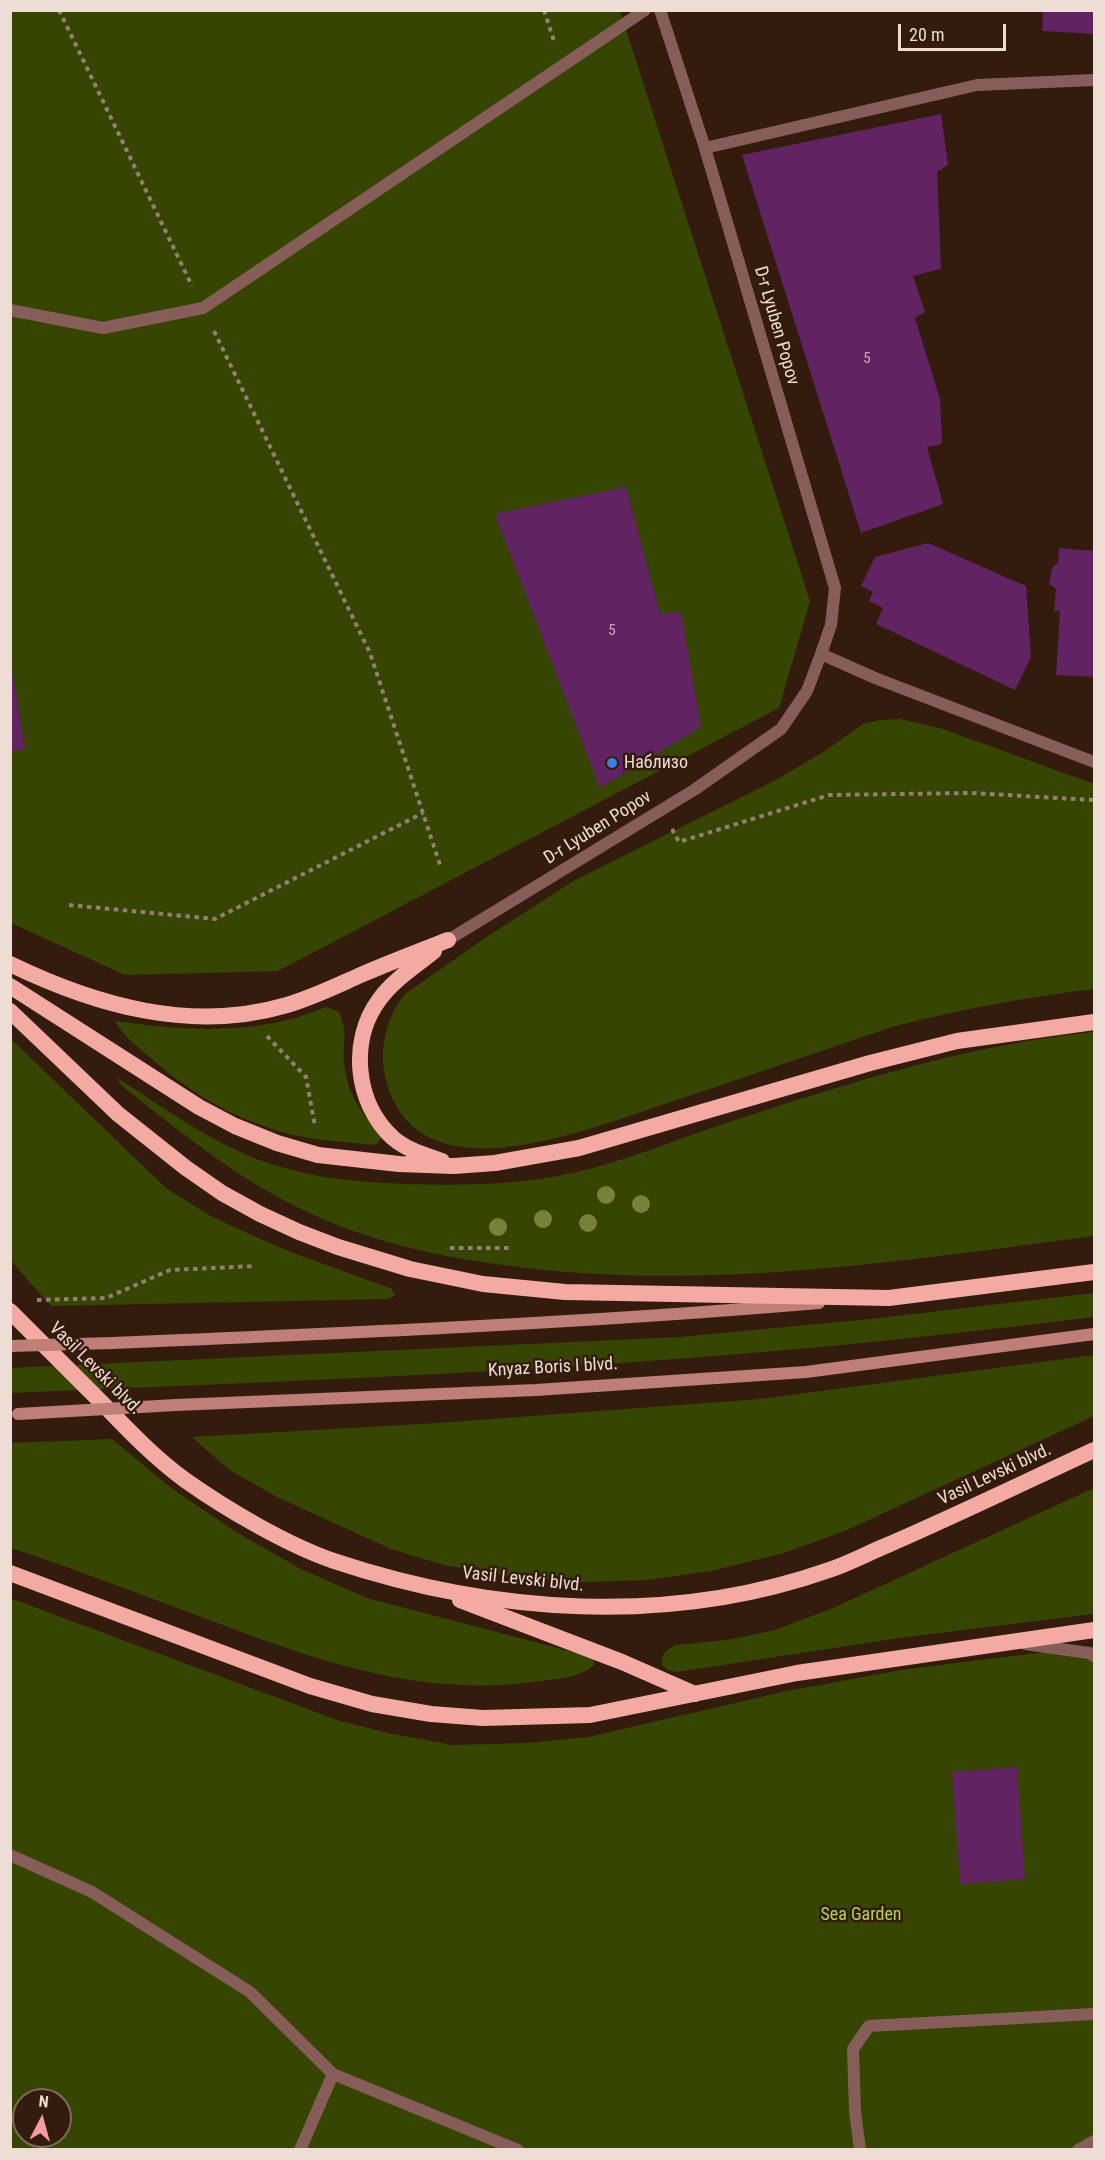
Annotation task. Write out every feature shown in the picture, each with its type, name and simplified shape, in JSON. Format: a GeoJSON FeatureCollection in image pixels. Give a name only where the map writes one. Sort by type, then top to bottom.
{"type":"FeatureCollection","features":[{"type":"Feature","properties":{"kind":"highway"},"geometry":{"type":"LineString","coordinates":[[10,964],[39,978],[109,1002],[174,1017],[214,1017],[246,1015],[286,1005],[319,994],[362,974],[448,940]]}},
{"type":"Feature","properties":{"kind":"highway"},"geometry":{"type":"LineString","coordinates":[[448,940],[392,986],[379,1000],[368,1019],[360,1042],[359,1061],[367,1101],[381,1126],[406,1147],[454,1166]]}},
{"type":"Feature","properties":{"kind":"highway"},"geometry":{"type":"LineString","coordinates":[[10,986],[200,1107],[235,1126],[277,1143],[318,1155],[399,1164],[454,1166],[495,1163],[579,1148],[825,1076],[957,1041],[1095,1022]]}},
{"type":"Feature","properties":{"kind":"highway"},"geometry":{"type":"LineString","coordinates":[[10,1011],[117,1114],[222,1193],[299,1232],[375,1259],[455,1280],[565,1292],[889,1298],[1095,1272]]}},
{"type":"Feature","properties":{"kind":"highway","name":"Vasil Levski blvd."},"geometry":{"type":"LineString","coordinates":[[10,1311],[147,1449],[185,1480],[265,1530],[332,1560],[425,1587],[504,1600],[581,1607],[650,1607],[709,1601],[754,1591],[829,1570],[1095,1450]]}},
{"type":"Feature","properties":{"kind":"highway"},"geometry":{"type":"LineString","coordinates":[[10,1573],[310,1686],[372,1704],[431,1714],[483,1718],[590,1715],[797,1673],[1095,1630]]}},
{"type":"Feature","properties":{"kind":"highway"},"geometry":{"type":"LineString","coordinates":[[425,1587],[622,1662],[695,1694]]}},
{"type":"Feature","properties":{"kind":"main road"},"geometry":{"type":"LineString","coordinates":[[10,1346],[415,1331],[718,1312],[889,1298]]}},
{"type":"Feature","properties":{"kind":"main road","name":"Knyaz Boris I blvd."},"geometry":{"type":"LineString","coordinates":[[14,1414],[536,1389],[806,1372],[1095,1334]]}},
{"type":"Feature","properties":{"kind":"street"},"geometry":{"type":"LineString","coordinates":[[10,310],[103,328],[203,308],[645,10]]}},
{"type":"Feature","properties":{"kind":"street","name":"D-r Lyuben Popov"},"geometry":{"type":"LineString","coordinates":[[448,940],[662,810],[781,729],[807,691],[831,625],[835,588],[705,148],[660,10]]}},
{"type":"Feature","properties":{"kind":"street"},"geometry":{"type":"LineString","coordinates":[[705,148],[977,85],[1095,80]]}},
{"type":"Feature","properties":{"kind":"street"},"geometry":{"type":"LineString","coordinates":[[821,654],[875,678],[1095,762]]}},
{"type":"Feature","properties":{"kind":"street"},"geometry":{"type":"LineString","coordinates":[[1009,1642],[1089,1653],[1095,1656]]}},
{"type":"Feature","properties":{"kind":"street"},"geometry":{"type":"LineString","coordinates":[[10,1855],[92,1892],[250,1992],[333,2074],[518,2150]]}},
{"type":"Feature","properties":{"kind":"street"},"geometry":{"type":"LineString","coordinates":[[860,2150],[855,2111],[853,2049],[870,2026],[1095,2014]]}},
{"type":"Feature","properties":{"kind":"street"},"geometry":{"type":"LineString","coordinates":[[300,2150],[333,2074]]}},
{"type":"Feature","properties":{"kind":"street"},"geometry":{"type":"LineString","coordinates":[[1078,2150],[1095,2141]]}},
{"type":"Feature","properties":{"kind":"path"},"geometry":{"type":"LineString","coordinates":[[544,10],[562,64]]}},
{"type":"Feature","properties":{"kind":"path"},"geometry":{"type":"LineString","coordinates":[[370,654],[441,867]]}},
{"type":"Feature","properties":{"kind":"path"},"geometry":{"type":"LineString","coordinates":[[662,810],[679,842],[829,795],[971,793],[1095,800]]}},
{"type":"Feature","properties":{"kind":"path"},"geometry":{"type":"LineString","coordinates":[[69,905],[215,919],[423,813]]}},
{"type":"Feature","properties":{"kind":"path"},"geometry":{"type":"LineString","coordinates":[[246,1015],[306,1077],[317,1133]]}},
{"type":"Feature","properties":{"kind":"path"},"geometry":{"type":"LineString","coordinates":[[443,1248],[513,1248]]}},
{"type":"Feature","properties":{"kind":"path"},"geometry":{"type":"LineString","coordinates":[[34,1300],[106,1298],[170,1270],[255,1266]]}},
{"type":"Feature","properties":{"kind":"green space"},"geometry":{"type":"Polygon","coordinates":[[[11,11],[620,11],[810,601],[779,708],[278,971],[125,975],[11,923],[11,11]]]}},
{"type":"Feature","properties":{"kind":"green space"},"geometry":{"type":"Polygon","coordinates":[[[900,719],[943,729],[1094,784],[1094,989],[992,1005],[892,1027],[618,1120],[555,1138],[520,1145],[485,1148],[452,1145],[423,1134],[401,1113],[386,1080],[383,1046],[393,1013],[405,994],[488,936],[575,880],[774,781],[825,751],[863,724],[900,719]]]}},
{"type":"Feature","properties":{"kind":"green space"},"geometry":{"type":"Polygon","coordinates":[[[326,1007],[339,1012],[342,1020],[346,1075],[352,1094],[382,1137],[376,1145],[321,1140],[289,1134],[234,1114],[200,1096],[168,1073],[132,1042],[115,1021],[168,1027],[222,1029],[275,1023],[326,1007]]]}},
{"type":"Feature","properties":{"kind":"green space"},"geometry":{"type":"Polygon","coordinates":[[[1094,1032],[1094,1236],[876,1263],[730,1275],[657,1276],[584,1273],[511,1266],[431,1253],[353,1231],[303,1210],[231,1169],[121,1085],[116,1077],[215,1139],[257,1159],[278,1166],[309,1174],[357,1181],[474,1184],[543,1178],[589,1169],[779,1106],[913,1066],[1003,1045],[1094,1032]]]}},
{"type":"Feature","properties":{"kind":"green space"},"geometry":{"type":"Polygon","coordinates":[[[11,1039],[167,1189],[211,1216],[236,1228],[288,1251],[392,1289],[395,1296],[387,1299],[51,1306],[11,1261],[11,1039]]]}},
{"type":"Feature","properties":{"kind":"green space"},"geometry":{"type":"Polygon","coordinates":[[[1094,1293],[1094,1317],[801,1349],[444,1374],[11,1393],[10,1368],[680,1337],[870,1319],[1094,1293]]]}},
{"type":"Feature","properties":{"kind":"green space"},"geometry":{"type":"Polygon","coordinates":[[[1094,1355],[1094,1416],[847,1530],[784,1553],[711,1571],[647,1580],[582,1582],[515,1577],[444,1565],[391,1549],[277,1497],[228,1469],[192,1437],[438,1423],[760,1399],[1094,1355]]]}},
{"type":"Feature","properties":{"kind":"green space"},"geometry":{"type":"Polygon","coordinates":[[[112,1439],[170,1487],[236,1532],[301,1569],[367,1598],[592,1657],[594,1665],[588,1670],[566,1678],[491,1685],[409,1680],[369,1672],[291,1650],[11,1548],[10,1443],[112,1439]]]}},
{"type":"Feature","properties":{"kind":"green space"},"geometry":{"type":"Polygon","coordinates":[[[1094,1488],[1094,1614],[906,1637],[677,1672],[668,1670],[662,1665],[665,1652],[676,1645],[727,1640],[775,1630],[833,1608],[1094,1488]]]}},
{"type":"Feature","properties":{"kind":"green space","name":"Sea Garden"},"geometry":{"type":"Polygon","coordinates":[[[10,1598],[337,1720],[392,1734],[453,1745],[527,1743],[588,1737],[787,1691],[907,1669],[1094,1646],[1094,2149],[11,2149],[10,1598]]]}},
{"type":"Feature","properties":{"kind":"building"},"geometry":{"type":"Polygon","coordinates":[[[1043,10],[1094,10],[1094,34],[1042,31],[1043,10]]]}},
{"type":"Feature","properties":{"kind":"building"},"geometry":{"type":"Polygon","coordinates":[[[941,114],[948,165],[937,172],[941,269],[913,276],[925,312],[915,318],[940,399],[942,444],[927,447],[943,504],[861,533],[742,155],[941,114]]]}},
{"type":"Feature","properties":{"kind":"building"},"geometry":{"type":"Polygon","coordinates":[[[626,487],[660,614],[681,612],[701,727],[600,788],[495,514],[626,487]]]}},
{"type":"Feature","properties":{"kind":"building"},"geometry":{"type":"Polygon","coordinates":[[[928,543],[1026,586],[1031,657],[1015,690],[876,624],[883,608],[869,601],[873,592],[861,586],[875,557],[928,543]]]}},
{"type":"Feature","properties":{"kind":"building"},"geometry":{"type":"Polygon","coordinates":[[[1059,548],[1094,551],[1094,677],[1056,675],[1060,611],[1054,611],[1056,589],[1049,584],[1052,568],[1058,562],[1059,548]]]}},
{"type":"Feature","properties":{"kind":"building"},"geometry":{"type":"Polygon","coordinates":[[[10,658],[25,749],[10,751],[10,658]]]}},
{"type":"Feature","properties":{"kind":"building"},"geometry":{"type":"Polygon","coordinates":[[[1017,1767],[1025,1879],[960,1884],[952,1772],[1017,1767]]]}},
{"type":"Feature","properties":{"kind":"place","name":"Наблизо"},"geometry":{"type":"Point","coordinates":[612,763]}}]}
